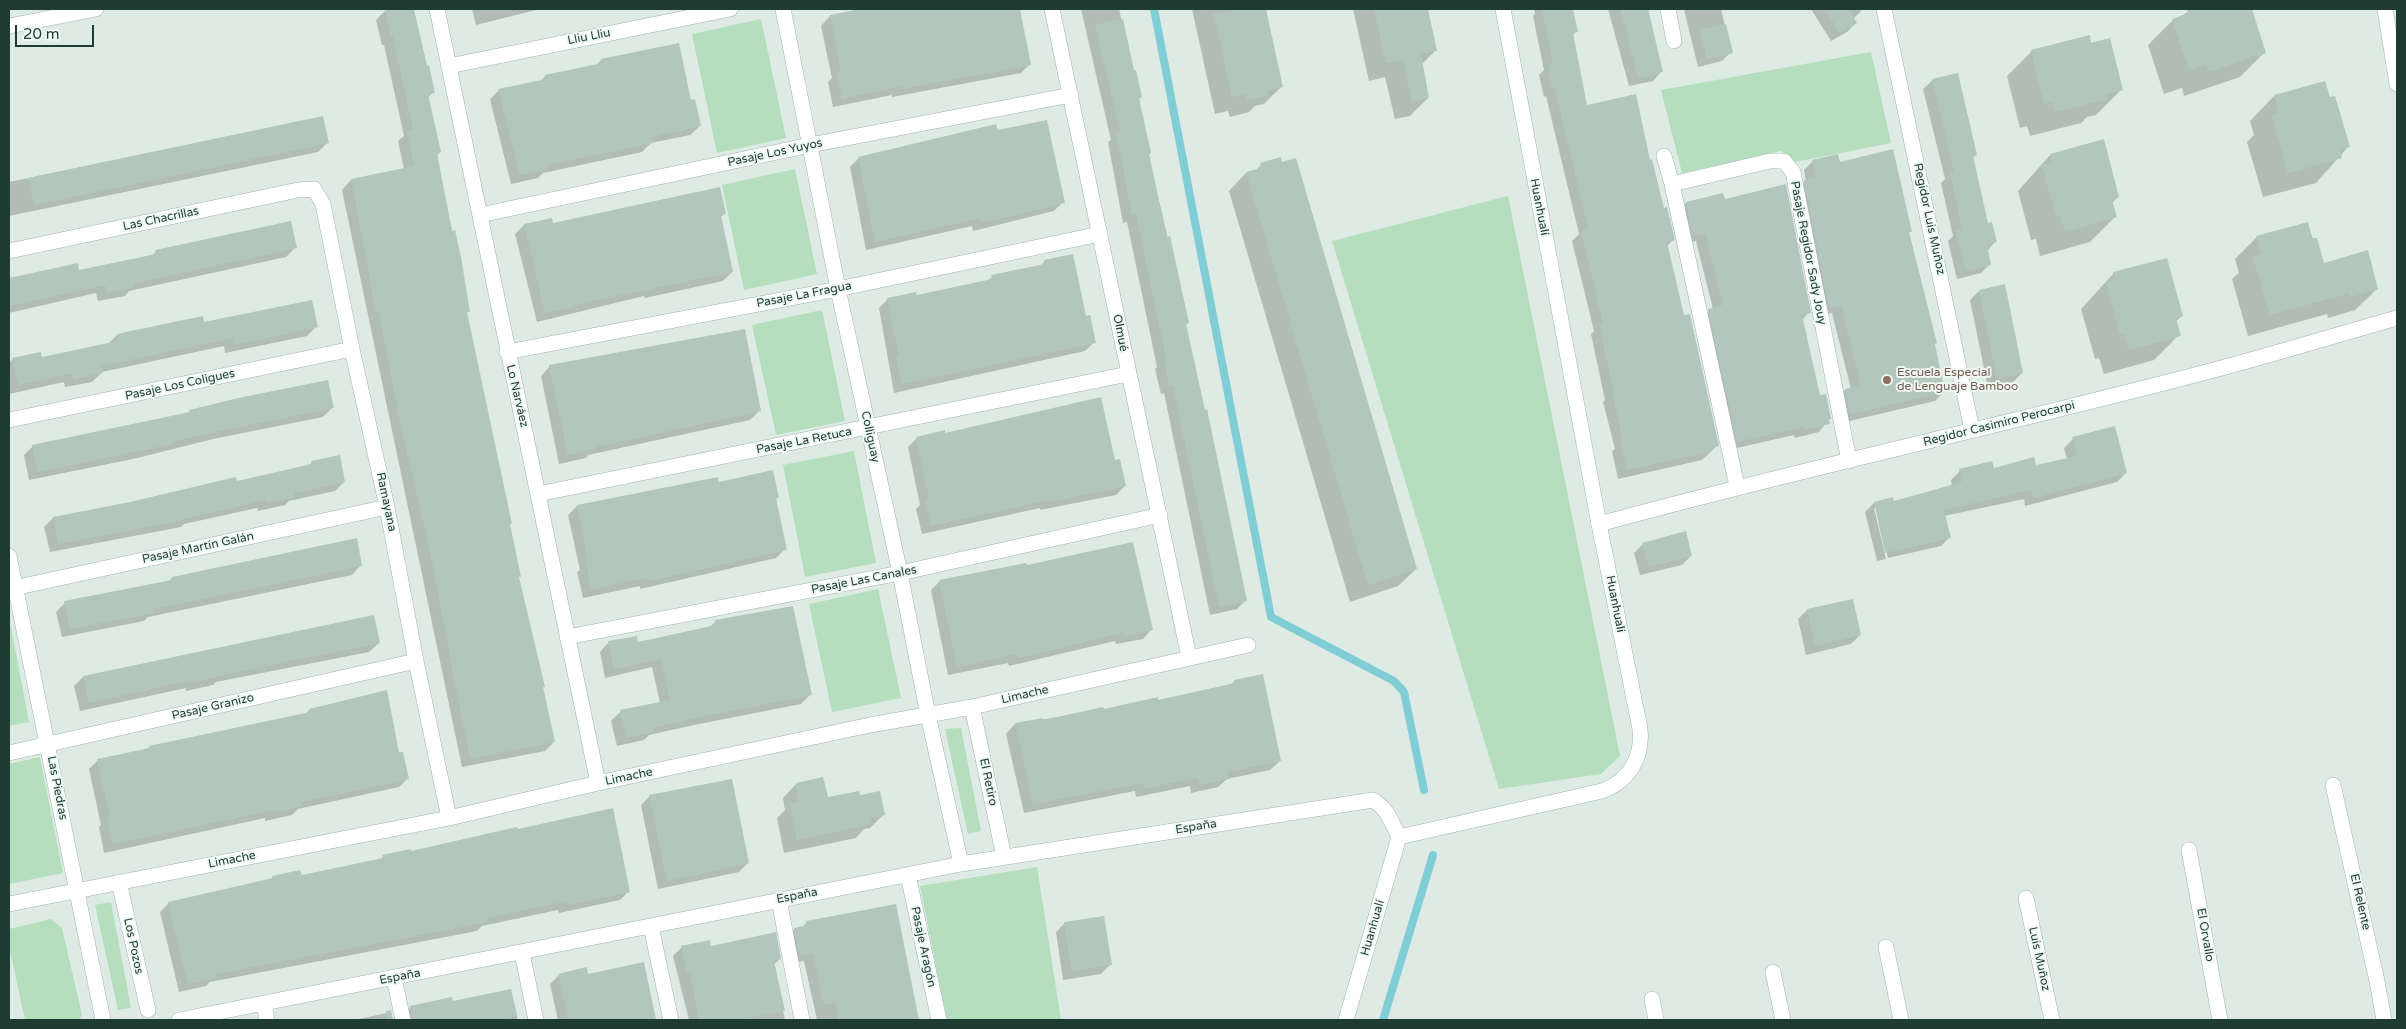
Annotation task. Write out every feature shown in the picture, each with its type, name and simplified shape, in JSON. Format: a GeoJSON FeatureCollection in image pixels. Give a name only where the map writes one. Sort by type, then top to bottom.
{"type":"FeatureCollection","features":[{"type":"Feature","properties":{"kind":"street"},"geometry":{"type":"LineString","coordinates":[[9,26],[96,9]]}},
{"type":"Feature","properties":{"kind":"street","name":"Lo Narváez"},"geometry":{"type":"LineString","coordinates":[[437,9],[598,783]]}},
{"type":"Feature","properties":{"kind":"street","name":"Lliu Lliu"},"geometry":{"type":"LineString","coordinates":[[449,66],[730,9]]}},
{"type":"Feature","properties":{"kind":"street","name":"Colliguay"},"geometry":{"type":"LineString","coordinates":[[783,9],[838,289],[961,864]]}},
{"type":"Feature","properties":{"kind":"street","name":"Olmué"},"geometry":{"type":"LineString","coordinates":[[1052,9],[1189,657]]}},
{"type":"Feature","properties":{"kind":"street","name":"Huanhualí"},"geometry":{"type":"LineString","coordinates":[[1346,1020],[1399,837],[1614,787],[1632,770],[1641,747],[1640,729],[1599,524],[1503,9]]}},
{"type":"Feature","properties":{"kind":"street"},"geometry":{"type":"LineString","coordinates":[[1668,9],[1674,41]]}},
{"type":"Feature","properties":{"kind":"street","name":"Regidor Luis Muñoz"},"geometry":{"type":"LineString","coordinates":[[1884,9],[1972,430]]}},
{"type":"Feature","properties":{"kind":"street"},"geometry":{"type":"LineString","coordinates":[[2385,9],[2397,84]]}},
{"type":"Feature","properties":{"kind":"street","name":"Pasaje Los Yuyos"},"geometry":{"type":"LineString","coordinates":[[480,215],[810,145],[1071,95]]}},
{"type":"Feature","properties":{"kind":"street"},"geometry":{"type":"LineString","coordinates":[[1664,156],[1672,184],[1737,486]]}},
{"type":"Feature","properties":{"kind":"street","name":"Pasaje Regidor Sady Jouy"},"geometry":{"type":"LineString","coordinates":[[1672,184],[1770,160],[1784,161],[1789,165],[1795,182],[1849,461]]}},
{"type":"Feature","properties":{"kind":"street","name":"Las Chacrillas"},"geometry":{"type":"LineString","coordinates":[[9,251],[298,190],[314,189]]}},
{"type":"Feature","properties":{"kind":"street","name":"Ramayana"},"geometry":{"type":"LineString","coordinates":[[314,189],[324,204],[449,818]]}},
{"type":"Feature","properties":{"kind":"street","name":"Pasaje La Fragua"},"geometry":{"type":"LineString","coordinates":[[507,352],[838,289],[1100,234]]}},
{"type":"Feature","properties":{"kind":"street","name":"Regidor Casimiro Perocarpi"},"geometry":{"type":"LineString","coordinates":[[1599,524],[1737,486],[1849,461],[2215,370],[2397,318]]}},
{"type":"Feature","properties":{"kind":"street","name":"Pasaje Los Coligues"},"geometry":{"type":"LineString","coordinates":[[9,420],[352,349]]}},
{"type":"Feature","properties":{"kind":"street","name":"Pasaje La Retuca"},"geometry":{"type":"LineString","coordinates":[[538,494],[1128,374]]}},
{"type":"Feature","properties":{"kind":"street","name":"Pasaje Martín Galán"},"geometry":{"type":"LineString","coordinates":[[12,589],[387,507]]}},
{"type":"Feature","properties":{"kind":"street","name":"Pasaje Las Canales"},"geometry":{"type":"LineString","coordinates":[[567,637],[900,573],[1160,515]]}},
{"type":"Feature","properties":{"kind":"street","name":"Las Piedras"},"geometry":{"type":"LineString","coordinates":[[9,556],[12,589],[48,745],[104,1020]]}},
{"type":"Feature","properties":{"kind":"street","name":"Limache"},"geometry":{"type":"LineString","coordinates":[[9,904],[449,818],[598,783],[972,707],[1248,645]]}},
{"type":"Feature","properties":{"kind":"street","name":"Pasaje Granizo"},"geometry":{"type":"LineString","coordinates":[[9,753],[416,662]]}},
{"type":"Feature","properties":{"kind":"street","name":"El Retiro"},"geometry":{"type":"LineString","coordinates":[[972,707],[1004,857]]}},
{"type":"Feature","properties":{"kind":"street","name":"El Relente"},"geometry":{"type":"LineString","coordinates":[[2333,785],[2378,981],[2384,1020]]}},
{"type":"Feature","properties":{"kind":"street","name":"España"},"geometry":{"type":"LineString","coordinates":[[179,1020],[961,864],[1373,800],[1380,804],[1389,816],[1399,837]]}},
{"type":"Feature","properties":{"kind":"street","name":"El Orvallo"},"geometry":{"type":"LineString","coordinates":[[2189,850],[2220,1020]]}},
{"type":"Feature","properties":{"kind":"street","name":"Pasaje Aragón"},"geometry":{"type":"LineString","coordinates":[[908,874],[939,1020]]}},
{"type":"Feature","properties":{"kind":"street","name":"Los Pozos"},"geometry":{"type":"LineString","coordinates":[[119,882],[148,1010]]}},
{"type":"Feature","properties":{"kind":"street","name":"Luis Muñoz"},"geometry":{"type":"LineString","coordinates":[[2026,898],[2052,1020]]}},
{"type":"Feature","properties":{"kind":"street"},"geometry":{"type":"LineString","coordinates":[[779,900],[802,1020]]}},
{"type":"Feature","properties":{"kind":"street"},"geometry":{"type":"LineString","coordinates":[[651,927],[671,1020]]}},
{"type":"Feature","properties":{"kind":"street"},"geometry":{"type":"LineString","coordinates":[[1886,947],[1901,1020]]}},
{"type":"Feature","properties":{"kind":"street"},"geometry":{"type":"LineString","coordinates":[[522,953],[536,1020]]}},
{"type":"Feature","properties":{"kind":"street"},"geometry":{"type":"LineString","coordinates":[[1774,972],[1783,1020]]}},
{"type":"Feature","properties":{"kind":"street"},"geometry":{"type":"LineString","coordinates":[[394,978],[402,1020]]}},
{"type":"Feature","properties":{"kind":"street"},"geometry":{"type":"LineString","coordinates":[[1652,999],[1656,1020]]}},
{"type":"Feature","properties":{"kind":"street"},"geometry":{"type":"LineString","coordinates":[[264,1003],[268,1020]]}},
{"type":"Feature","properties":{"kind":"green space"},"geometry":{"type":"Polygon","coordinates":[[[761,19],[786,138],[717,153],[692,34],[761,19]]]}},
{"type":"Feature","properties":{"kind":"green space"},"geometry":{"type":"Polygon","coordinates":[[[1871,52],[1891,143],[1795,162],[1781,151],[1682,173],[1661,90],[1871,52]]]}},
{"type":"Feature","properties":{"kind":"green space"},"geometry":{"type":"Polygon","coordinates":[[[795,169],[817,274],[744,290],[722,185],[795,169]]]}},
{"type":"Feature","properties":{"kind":"green space"},"geometry":{"type":"Polygon","coordinates":[[[1508,196],[1620,756],[1601,774],[1499,789],[1332,241],[1508,196]]]}},
{"type":"Feature","properties":{"kind":"green space"},"geometry":{"type":"Polygon","coordinates":[[[822,310],[845,421],[776,435],[752,325],[822,310]]]}},
{"type":"Feature","properties":{"kind":"green space"},"geometry":{"type":"Polygon","coordinates":[[[854,451],[876,563],[805,577],[783,465],[854,451]]]}},
{"type":"Feature","properties":{"kind":"green space"},"geometry":{"type":"Polygon","coordinates":[[[878,589],[901,698],[832,712],[809,604],[878,589]]]}},
{"type":"Feature","properties":{"kind":"green space"},"geometry":{"type":"Polygon","coordinates":[[[9,617],[29,722],[9,726],[9,617]]]}},
{"type":"Feature","properties":{"kind":"green space"},"geometry":{"type":"Polygon","coordinates":[[[961,728],[981,831],[968,834],[945,729],[961,728]]]}},
{"type":"Feature","properties":{"kind":"green space"},"geometry":{"type":"Polygon","coordinates":[[[40,757],[63,873],[9,884],[9,764],[40,757]]]}},
{"type":"Feature","properties":{"kind":"green space"},"geometry":{"type":"Polygon","coordinates":[[[1037,867],[1061,1020],[947,1020],[920,886],[1037,867]]]}},
{"type":"Feature","properties":{"kind":"green space"},"geometry":{"type":"Polygon","coordinates":[[[111,902],[131,1008],[118,1010],[95,905],[111,902]]]}},
{"type":"Feature","properties":{"kind":"green space"},"geometry":{"type":"Polygon","coordinates":[[[51,919],[62,928],[82,1015],[79,1020],[25,1020],[9,946],[9,929],[51,919]]]}},
{"type":"Feature","properties":{"kind":"building"},"geometry":{"type":"Polygon","coordinates":[[[385,9],[414,9],[427,66],[429,65],[435,93],[428,94],[441,152],[437,153],[452,231],[455,230],[461,257],[470,312],[467,312],[512,524],[510,524],[521,577],[519,577],[545,687],[543,687],[555,742],[470,759],[429,546],[401,427],[379,312],[376,312],[351,179],[414,166],[407,131],[413,130],[393,36],[391,37],[385,9]]]}},
{"type":"Feature","properties":{"kind":"building"},"geometry":{"type":"Polygon","coordinates":[[[860,9],[1020,9],[1031,65],[901,89],[901,86],[842,99],[837,72],[841,71],[830,15],[860,9]]]}},
{"type":"Feature","properties":{"kind":"building"},"geometry":{"type":"Polygon","coordinates":[[[1239,9],[1266,9],[1283,87],[1267,91],[1268,95],[1247,100],[1246,94],[1232,97],[1214,14],[1239,9]]]}},
{"type":"Feature","properties":{"kind":"building"},"geometry":{"type":"Polygon","coordinates":[[[1374,9],[1428,9],[1437,51],[1421,54],[1429,98],[1412,102],[1403,60],[1386,63],[1374,9]]]}},
{"type":"Feature","properties":{"kind":"building"},"geometry":{"type":"Polygon","coordinates":[[[1542,9],[1573,9],[1578,32],[1573,33],[1587,105],[1636,94],[1650,160],[1652,159],[1664,208],[1667,207],[1675,240],[1667,242],[1684,315],[1690,314],[1719,446],[1712,448],[1712,451],[1627,470],[1621,441],[1623,441],[1612,392],[1614,392],[1599,324],[1603,323],[1581,230],[1588,228],[1555,88],[1552,88],[1548,64],[1553,63],[1542,9]]]}},
{"type":"Feature","properties":{"kind":"building"},"geometry":{"type":"Polygon","coordinates":[[[1621,9],[1648,9],[1663,72],[1638,78],[1621,9]]]}},
{"type":"Feature","properties":{"kind":"building"},"geometry":{"type":"Polygon","coordinates":[[[1825,9],[1849,9],[1857,23],[1840,33],[1825,9]]]}},
{"type":"Feature","properties":{"kind":"building"},"geometry":{"type":"Polygon","coordinates":[[[2187,9],[2252,9],[2266,53],[2209,72],[2206,64],[2189,70],[2172,19],[2188,14],[2187,9]]]}},
{"type":"Feature","properties":{"kind":"building"},"geometry":{"type":"Polygon","coordinates":[[[1123,19],[1142,97],[1139,98],[1151,153],[1149,154],[1167,237],[1170,236],[1189,323],[1186,324],[1205,410],[1207,409],[1247,601],[1219,607],[1173,385],[1169,386],[1164,358],[1166,358],[1136,214],[1132,215],[1116,132],[1120,131],[1095,25],[1123,19]]]}},
{"type":"Feature","properties":{"kind":"building"},"geometry":{"type":"Polygon","coordinates":[[[1726,24],[1733,53],[1707,59],[1700,30],[1726,24]]]}},
{"type":"Feature","properties":{"kind":"building"},"geometry":{"type":"Polygon","coordinates":[[[2090,35],[2091,43],[2110,38],[2123,90],[2106,94],[2107,99],[2055,112],[2052,102],[2044,104],[2031,50],[2090,35]]]}},
{"type":"Feature","properties":{"kind":"building"},"geometry":{"type":"Polygon","coordinates":[[[679,43],[691,100],[695,99],[701,126],[651,137],[653,143],[547,165],[548,169],[520,175],[498,89],[546,79],[545,75],[602,63],[601,59],[679,43]]]}},
{"type":"Feature","properties":{"kind":"building"},"geometry":{"type":"Polygon","coordinates":[[[1958,73],[1977,155],[1973,156],[1988,223],[1992,222],[1997,242],[1987,245],[1991,265],[1966,271],[1956,231],[1962,229],[1950,172],[1954,172],[1932,79],[1958,73]]]}},
{"type":"Feature","properties":{"kind":"building"},"geometry":{"type":"Polygon","coordinates":[[[2325,81],[2330,97],[2335,96],[2350,147],[2340,150],[2342,158],[2288,173],[2272,116],[2279,113],[2274,95],[2325,81]]]}},
{"type":"Feature","properties":{"kind":"building"},"geometry":{"type":"Polygon","coordinates":[[[323,116],[329,143],[34,205],[28,178],[323,116]]]}},
{"type":"Feature","properties":{"kind":"building"},"geometry":{"type":"Polygon","coordinates":[[[1047,120],[1065,203],[981,223],[980,218],[875,242],[858,157],[996,124],[998,130],[1047,120]]]}},
{"type":"Feature","properties":{"kind":"building"},"geometry":{"type":"Polygon","coordinates":[[[2104,139],[2119,197],[2112,200],[2117,217],[2065,232],[2060,215],[2056,216],[2042,165],[2052,162],[2050,154],[2104,139]]]}},
{"type":"Feature","properties":{"kind":"building"},"geometry":{"type":"Polygon","coordinates":[[[1893,149],[1912,232],[1909,232],[1937,343],[1935,344],[1945,392],[1850,414],[1845,389],[1859,386],[1860,381],[1841,305],[1829,308],[1804,180],[1816,177],[1812,160],[1838,154],[1840,162],[1893,149]]]}},
{"type":"Feature","properties":{"kind":"building"},"geometry":{"type":"Polygon","coordinates":[[[1281,157],[1282,162],[1296,158],[1417,569],[1368,585],[1246,172],[1262,168],[1260,163],[1281,157]]]}},
{"type":"Feature","properties":{"kind":"building"},"geometry":{"type":"Polygon","coordinates":[[[1786,184],[1811,313],[1802,315],[1820,395],[1826,394],[1831,419],[1829,419],[1830,424],[1804,430],[1803,427],[1737,442],[1708,309],[1723,305],[1705,233],[1693,236],[1686,202],[1723,193],[1725,199],[1786,184]]]}},
{"type":"Feature","properties":{"kind":"building"},"geometry":{"type":"Polygon","coordinates":[[[720,187],[726,214],[721,215],[733,272],[573,305],[574,307],[545,313],[524,224],[552,218],[553,223],[720,187]]]}},
{"type":"Feature","properties":{"kind":"building"},"geometry":{"type":"Polygon","coordinates":[[[291,221],[297,248],[135,283],[135,287],[107,293],[105,285],[9,306],[9,278],[78,263],[79,270],[156,254],[155,250],[291,221]]]}},
{"type":"Feature","properties":{"kind":"building"},"geometry":{"type":"Polygon","coordinates":[[[2308,222],[2312,238],[2317,238],[2324,263],[2368,250],[2378,289],[2350,297],[2349,293],[2270,315],[2253,257],[2261,254],[2256,236],[2308,222]]]}},
{"type":"Feature","properties":{"kind":"building"},"geometry":{"type":"Polygon","coordinates":[[[1073,254],[1086,316],[1090,315],[1096,343],[902,384],[896,356],[899,356],[887,298],[916,292],[917,295],[992,279],[991,275],[1045,264],[1044,260],[1073,254]]]}},
{"type":"Feature","properties":{"kind":"building"},"geometry":{"type":"Polygon","coordinates":[[[2167,258],[2183,316],[2176,318],[2181,336],[2129,350],[2124,334],[2120,335],[2106,283],[2116,280],[2113,272],[2167,258]]]}},
{"type":"Feature","properties":{"kind":"building"},"geometry":{"type":"Polygon","coordinates":[[[2005,284],[2023,373],[1997,379],[1979,290],[2005,284]]]}},
{"type":"Feature","properties":{"kind":"building"},"geometry":{"type":"Polygon","coordinates":[[[312,300],[318,327],[234,345],[232,338],[101,366],[103,373],[74,379],[73,373],[18,385],[12,358],[41,352],[42,357],[118,341],[117,334],[203,316],[204,322],[312,300]]]}},
{"type":"Feature","properties":{"kind":"building"},"geometry":{"type":"Polygon","coordinates":[[[745,329],[761,411],[596,447],[596,449],[568,455],[549,365],[745,329]]]}},
{"type":"Feature","properties":{"kind":"building"},"geometry":{"type":"Polygon","coordinates":[[[328,380],[334,408],[224,430],[171,442],[172,444],[38,472],[32,445],[190,412],[189,410],[243,397],[328,380]]]}},
{"type":"Feature","properties":{"kind":"building"},"geometry":{"type":"Polygon","coordinates":[[[1101,397],[1115,460],[1120,459],[1126,486],[1049,502],[1048,500],[931,526],[925,499],[929,498],[916,437],[945,430],[945,433],[1101,397]]]}},
{"type":"Feature","properties":{"kind":"building"},"geometry":{"type":"Polygon","coordinates":[[[2115,426],[2127,473],[2034,498],[2032,491],[2025,491],[1944,510],[1951,538],[1885,553],[1874,502],[1893,497],[1894,501],[1962,482],[1959,469],[1992,461],[1994,468],[2034,457],[2036,465],[2077,456],[2072,437],[2115,426]]]}},
{"type":"Feature","properties":{"kind":"building"},"geometry":{"type":"Polygon","coordinates":[[[340,455],[345,482],[294,493],[295,497],[267,503],[266,500],[163,524],[58,544],[53,517],[130,502],[236,477],[237,481],[312,464],[311,461],[340,455]]]}},
{"type":"Feature","properties":{"kind":"building"},"geometry":{"type":"Polygon","coordinates":[[[773,470],[779,498],[776,498],[787,550],[649,581],[648,577],[591,590],[586,562],[588,562],[577,505],[718,477],[719,482],[773,470]]]}},
{"type":"Feature","properties":{"kind":"building"},"geometry":{"type":"Polygon","coordinates":[[[1686,531],[1692,556],[1649,567],[1642,543],[1686,531]]]}},
{"type":"Feature","properties":{"kind":"building"},"geometry":{"type":"Polygon","coordinates":[[[357,538],[362,566],[153,609],[154,613],[70,629],[64,601],[172,580],[172,577],[357,538]]]}},
{"type":"Feature","properties":{"kind":"building"},"geometry":{"type":"Polygon","coordinates":[[[1133,542],[1153,630],[1125,636],[1124,632],[1018,658],[1017,654],[957,667],[939,580],[1026,563],[1027,565],[1133,542]]]}},
{"type":"Feature","properties":{"kind":"building"},"geometry":{"type":"Polygon","coordinates":[[[1853,599],[1861,635],[1815,646],[1807,609],[1853,599]]]}},
{"type":"Feature","properties":{"kind":"building"},"geometry":{"type":"Polygon","coordinates":[[[793,606],[812,695],[704,716],[653,728],[654,732],[626,738],[620,710],[670,700],[661,659],[614,669],[608,641],[637,636],[638,642],[716,625],[715,620],[793,606]]]}},
{"type":"Feature","properties":{"kind":"building"},"geometry":{"type":"Polygon","coordinates":[[[374,615],[380,643],[301,658],[195,682],[195,679],[89,703],[83,676],[374,615]]]}},
{"type":"Feature","properties":{"kind":"building"},"geometry":{"type":"Polygon","coordinates":[[[1263,674],[1281,761],[1227,772],[1229,779],[1200,785],[1198,777],[1145,789],[1144,783],[1033,804],[1015,723],[1043,718],[1044,720],[1158,697],[1158,700],[1235,683],[1234,680],[1263,674]]]}},
{"type":"Feature","properties":{"kind":"building"},"geometry":{"type":"Polygon","coordinates":[[[387,690],[399,752],[403,752],[409,779],[302,802],[303,806],[274,812],[273,810],[113,844],[107,817],[110,817],[97,759],[310,712],[309,709],[387,690]]]}},
{"type":"Feature","properties":{"kind":"building"},"geometry":{"type":"Polygon","coordinates":[[[823,777],[828,797],[859,791],[860,795],[880,791],[885,815],[870,818],[871,824],[797,840],[790,804],[799,802],[796,783],[823,777]]]}},
{"type":"Feature","properties":{"kind":"building"},"geometry":{"type":"Polygon","coordinates":[[[732,779],[749,863],[667,881],[649,795],[732,779]]]}},
{"type":"Feature","properties":{"kind":"building"},"geometry":{"type":"Polygon","coordinates":[[[613,808],[630,892],[568,905],[567,901],[487,918],[488,922],[216,974],[216,978],[188,984],[168,902],[300,870],[302,875],[383,858],[382,855],[411,849],[411,851],[613,808]]]}},
{"type":"Feature","properties":{"kind":"building"},"geometry":{"type":"Polygon","coordinates":[[[896,904],[919,1020],[838,1020],[836,1002],[824,1005],[813,953],[799,956],[794,928],[807,925],[806,921],[896,904]]]}},
{"type":"Feature","properties":{"kind":"building"},"geometry":{"type":"Polygon","coordinates":[[[1104,916],[1112,965],[1072,971],[1064,922],[1104,916]]]}},
{"type":"Feature","properties":{"kind":"building"},"geometry":{"type":"Polygon","coordinates":[[[776,932],[781,959],[774,961],[785,1011],[740,1020],[699,1020],[690,973],[687,974],[681,946],[710,940],[711,946],[776,932]]]}},
{"type":"Feature","properties":{"kind":"building"},"geometry":{"type":"Polygon","coordinates":[[[644,962],[656,1020],[568,1020],[558,974],[587,967],[588,974],[644,962]]]}},
{"type":"Feature","properties":{"kind":"building"},"geometry":{"type":"Polygon","coordinates":[[[511,989],[517,1016],[498,1020],[412,1020],[410,1006],[452,997],[453,1001],[511,989]]]}},
{"type":"Feature","properties":{"kind":"building"},"geometry":{"type":"Polygon","coordinates":[[[391,1010],[393,1020],[387,1020],[386,1011],[391,1010]]]}},
{"type":"Feature","properties":{"kind":"waterway"},"geometry":{"type":"LineString","coordinates":[[1154,9],[1271,617],[1394,681],[1404,692],[1424,790]]}},
{"type":"Feature","properties":{"kind":"waterway"},"geometry":{"type":"LineString","coordinates":[[1383,1020],[1433,855]]}},
{"type":"Feature","properties":{"kind":"place","name":"Escuela Especial de Lenguaje Bamboo"},"geometry":{"type":"Point","coordinates":[1887,380]}}]}
